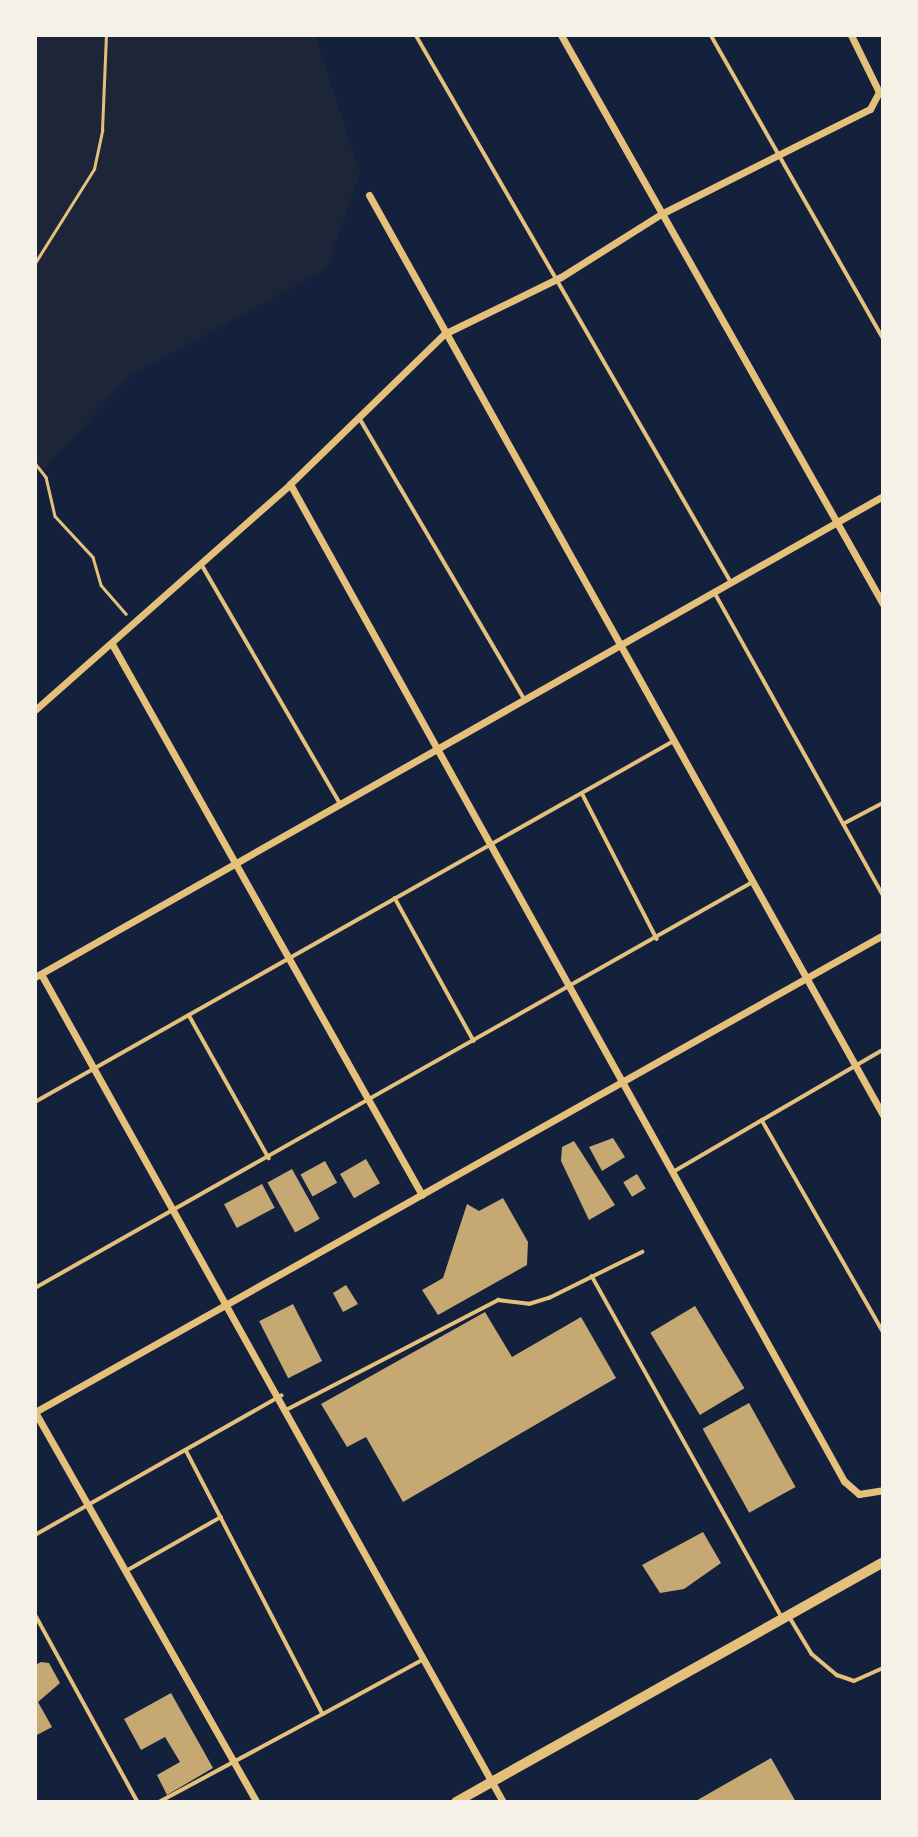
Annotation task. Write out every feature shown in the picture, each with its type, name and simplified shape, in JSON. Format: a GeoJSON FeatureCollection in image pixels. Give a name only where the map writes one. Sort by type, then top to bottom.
{"type":"FeatureCollection","features":[{"type":"Feature","properties":{"kind":"main road"},"geometry":{"type":"LineString","coordinates":[[456,1802],[883,1562]]}},
{"type":"Feature","properties":{"kind":"street"},"geometry":{"type":"LineString","coordinates":[[561,35],[883,604]]}},
{"type":"Feature","properties":{"kind":"street"},"geometry":{"type":"LineString","coordinates":[[35,710],[290,484],[444,334],[561,277],[661,214],[781,157],[870,109],[879,92],[875,79],[851,35]]}},
{"type":"Feature","properties":{"kind":"street"},"geometry":{"type":"LineString","coordinates":[[369,195],[618,648],[883,1115]]}},
{"type":"Feature","properties":{"kind":"street"},"geometry":{"type":"LineString","coordinates":[[290,484],[844,1481],[859,1494],[883,1490]]}},
{"type":"Feature","properties":{"kind":"street"},"geometry":{"type":"LineString","coordinates":[[503,1802],[230,1303],[95,1068],[38,976],[436,746],[618,648],[883,496]]}},
{"type":"Feature","properties":{"kind":"street"},"geometry":{"type":"LineString","coordinates":[[111,644],[236,860],[422,1195]]}},
{"type":"Feature","properties":{"kind":"street"},"geometry":{"type":"LineString","coordinates":[[257,1802],[35,1412],[883,935]]}},
{"type":"Feature","properties":{"kind":"lane"},"geometry":{"type":"LineString","coordinates":[[416,35],[561,277],[732,584]]}},
{"type":"Feature","properties":{"kind":"lane"},"geometry":{"type":"LineString","coordinates":[[711,35],[883,338]]}},
{"type":"Feature","properties":{"kind":"lane"},"geometry":{"type":"LineString","coordinates":[[358,415],[524,698]]}},
{"type":"Feature","properties":{"kind":"lane"},"geometry":{"type":"LineString","coordinates":[[200,563],[340,801]]}},
{"type":"Feature","properties":{"kind":"lane"},"geometry":{"type":"LineString","coordinates":[[715,593],[883,895]]}},
{"type":"Feature","properties":{"kind":"lane"},"geometry":{"type":"LineString","coordinates":[[35,1102],[671,742]]}},
{"type":"Feature","properties":{"kind":"lane"},"geometry":{"type":"LineString","coordinates":[[582,793],[657,939]]}},
{"type":"Feature","properties":{"kind":"lane"},"geometry":{"type":"LineString","coordinates":[[843,824],[883,803]]}},
{"type":"Feature","properties":{"kind":"lane"},"geometry":{"type":"LineString","coordinates":[[35,1288],[657,939],[751,883]]}},
{"type":"Feature","properties":{"kind":"lane"},"geometry":{"type":"LineString","coordinates":[[395,898],[474,1041]]}},
{"type":"Feature","properties":{"kind":"lane"},"geometry":{"type":"LineString","coordinates":[[189,1015],[269,1158]]}},
{"type":"Feature","properties":{"kind":"lane"},"geometry":{"type":"LineString","coordinates":[[672,1172],[883,1050]]}},
{"type":"Feature","properties":{"kind":"lane"},"geometry":{"type":"LineString","coordinates":[[762,1120],[883,1331]]}},
{"type":"Feature","properties":{"kind":"lane"},"geometry":{"type":"LineString","coordinates":[[288,1409],[498,1300],[529,1304],[642,1252]]}},
{"type":"Feature","properties":{"kind":"lane"},"geometry":{"type":"LineString","coordinates":[[592,1276],[786,1618],[812,1654],[837,1675],[854,1681],[883,1668]]}},
{"type":"Feature","properties":{"kind":"lane"},"geometry":{"type":"LineString","coordinates":[[35,1535],[281,1396]]}},
{"type":"Feature","properties":{"kind":"lane"},"geometry":{"type":"LineString","coordinates":[[186,1450],[323,1714]]}},
{"type":"Feature","properties":{"kind":"lane"},"geometry":{"type":"LineString","coordinates":[[126,1571],[221,1517]]}},
{"type":"Feature","properties":{"kind":"lane"},"geometry":{"type":"LineString","coordinates":[[35,1614],[138,1802]]}},
{"type":"Feature","properties":{"kind":"lane"},"geometry":{"type":"LineString","coordinates":[[159,1802],[233,1759],[425,1659]]}},
{"type":"Feature","properties":{"kind":"path"},"geometry":{"type":"LineString","coordinates":[[35,264],[94,169],[102,130],[106,35]]}},
{"type":"Feature","properties":{"kind":"path"},"geometry":{"type":"LineString","coordinates":[[35,463],[46,477],[55,516],[93,557],[101,585],[133,623]]}},
{"type":"Feature","properties":{"kind":"shaded area"},"geometry":{"type":"Polygon","coordinates":[[[35,35],[315,35],[360,173],[326,269],[130,376],[35,478],[35,35]]]}},
{"type":"Feature","properties":{"kind":"building"},"geometry":{"type":"Polygon","coordinates":[[[613,1138],[625,1157],[602,1171],[589,1147],[613,1138]]]}},
{"type":"Feature","properties":{"kind":"building"},"geometry":{"type":"Polygon","coordinates":[[[574,1141],[615,1205],[589,1220],[561,1161],[562,1147],[574,1141]]]}},
{"type":"Feature","properties":{"kind":"building"},"geometry":{"type":"Polygon","coordinates":[[[366,1159],[380,1183],[354,1198],[340,1174],[366,1159]]]}},
{"type":"Feature","properties":{"kind":"building"},"geometry":{"type":"Polygon","coordinates":[[[325,1161],[337,1183],[313,1196],[301,1175],[325,1161]]]}},
{"type":"Feature","properties":{"kind":"building"},"geometry":{"type":"Polygon","coordinates":[[[292,1169],[320,1219],[295,1232],[268,1183],[292,1169]]]}},
{"type":"Feature","properties":{"kind":"building"},"geometry":{"type":"Polygon","coordinates":[[[637,1174],[646,1189],[632,1197],[623,1182],[637,1174]]]}},
{"type":"Feature","properties":{"kind":"building"},"geometry":{"type":"Polygon","coordinates":[[[262,1184],[275,1208],[237,1228],[224,1204],[262,1184]]]}},
{"type":"Feature","properties":{"kind":"building"},"geometry":{"type":"Polygon","coordinates":[[[503,1198],[528,1242],[527,1265],[438,1315],[422,1290],[443,1278],[467,1204],[479,1211],[503,1198]]]}},
{"type":"Feature","properties":{"kind":"building"},"geometry":{"type":"Polygon","coordinates":[[[346,1285],[358,1304],[343,1312],[333,1293],[346,1285]]]}},
{"type":"Feature","properties":{"kind":"building"},"geometry":{"type":"Polygon","coordinates":[[[293,1304],[322,1361],[288,1378],[259,1321],[293,1304]]]}},
{"type":"Feature","properties":{"kind":"building"},"geometry":{"type":"Polygon","coordinates":[[[695,1306],[744,1388],[700,1415],[650,1333],[695,1306]]]}},
{"type":"Feature","properties":{"kind":"building"},"geometry":{"type":"Polygon","coordinates":[[[485,1312],[512,1357],[581,1317],[616,1378],[403,1502],[366,1437],[347,1447],[321,1404],[485,1312]]]}},
{"type":"Feature","properties":{"kind":"building"},"geometry":{"type":"Polygon","coordinates":[[[749,1403],[796,1487],[749,1513],[703,1429],[749,1403]]]}},
{"type":"Feature","properties":{"kind":"building"},"geometry":{"type":"Polygon","coordinates":[[[703,1532],[721,1563],[684,1589],[660,1593],[642,1565],[703,1532]]]}},
{"type":"Feature","properties":{"kind":"building"},"geometry":{"type":"Polygon","coordinates":[[[41,1662],[49,1663],[60,1683],[38,1702],[52,1727],[35,1736],[35,1665],[41,1662]]]}},
{"type":"Feature","properties":{"kind":"building"},"geometry":{"type":"Polygon","coordinates":[[[171,1693],[213,1768],[167,1795],[157,1775],[180,1762],[165,1737],[141,1750],[124,1719],[171,1693]]]}},
{"type":"Feature","properties":{"kind":"building"},"geometry":{"type":"Polygon","coordinates":[[[771,1758],[796,1802],[694,1802],[771,1758]]]}}]}
